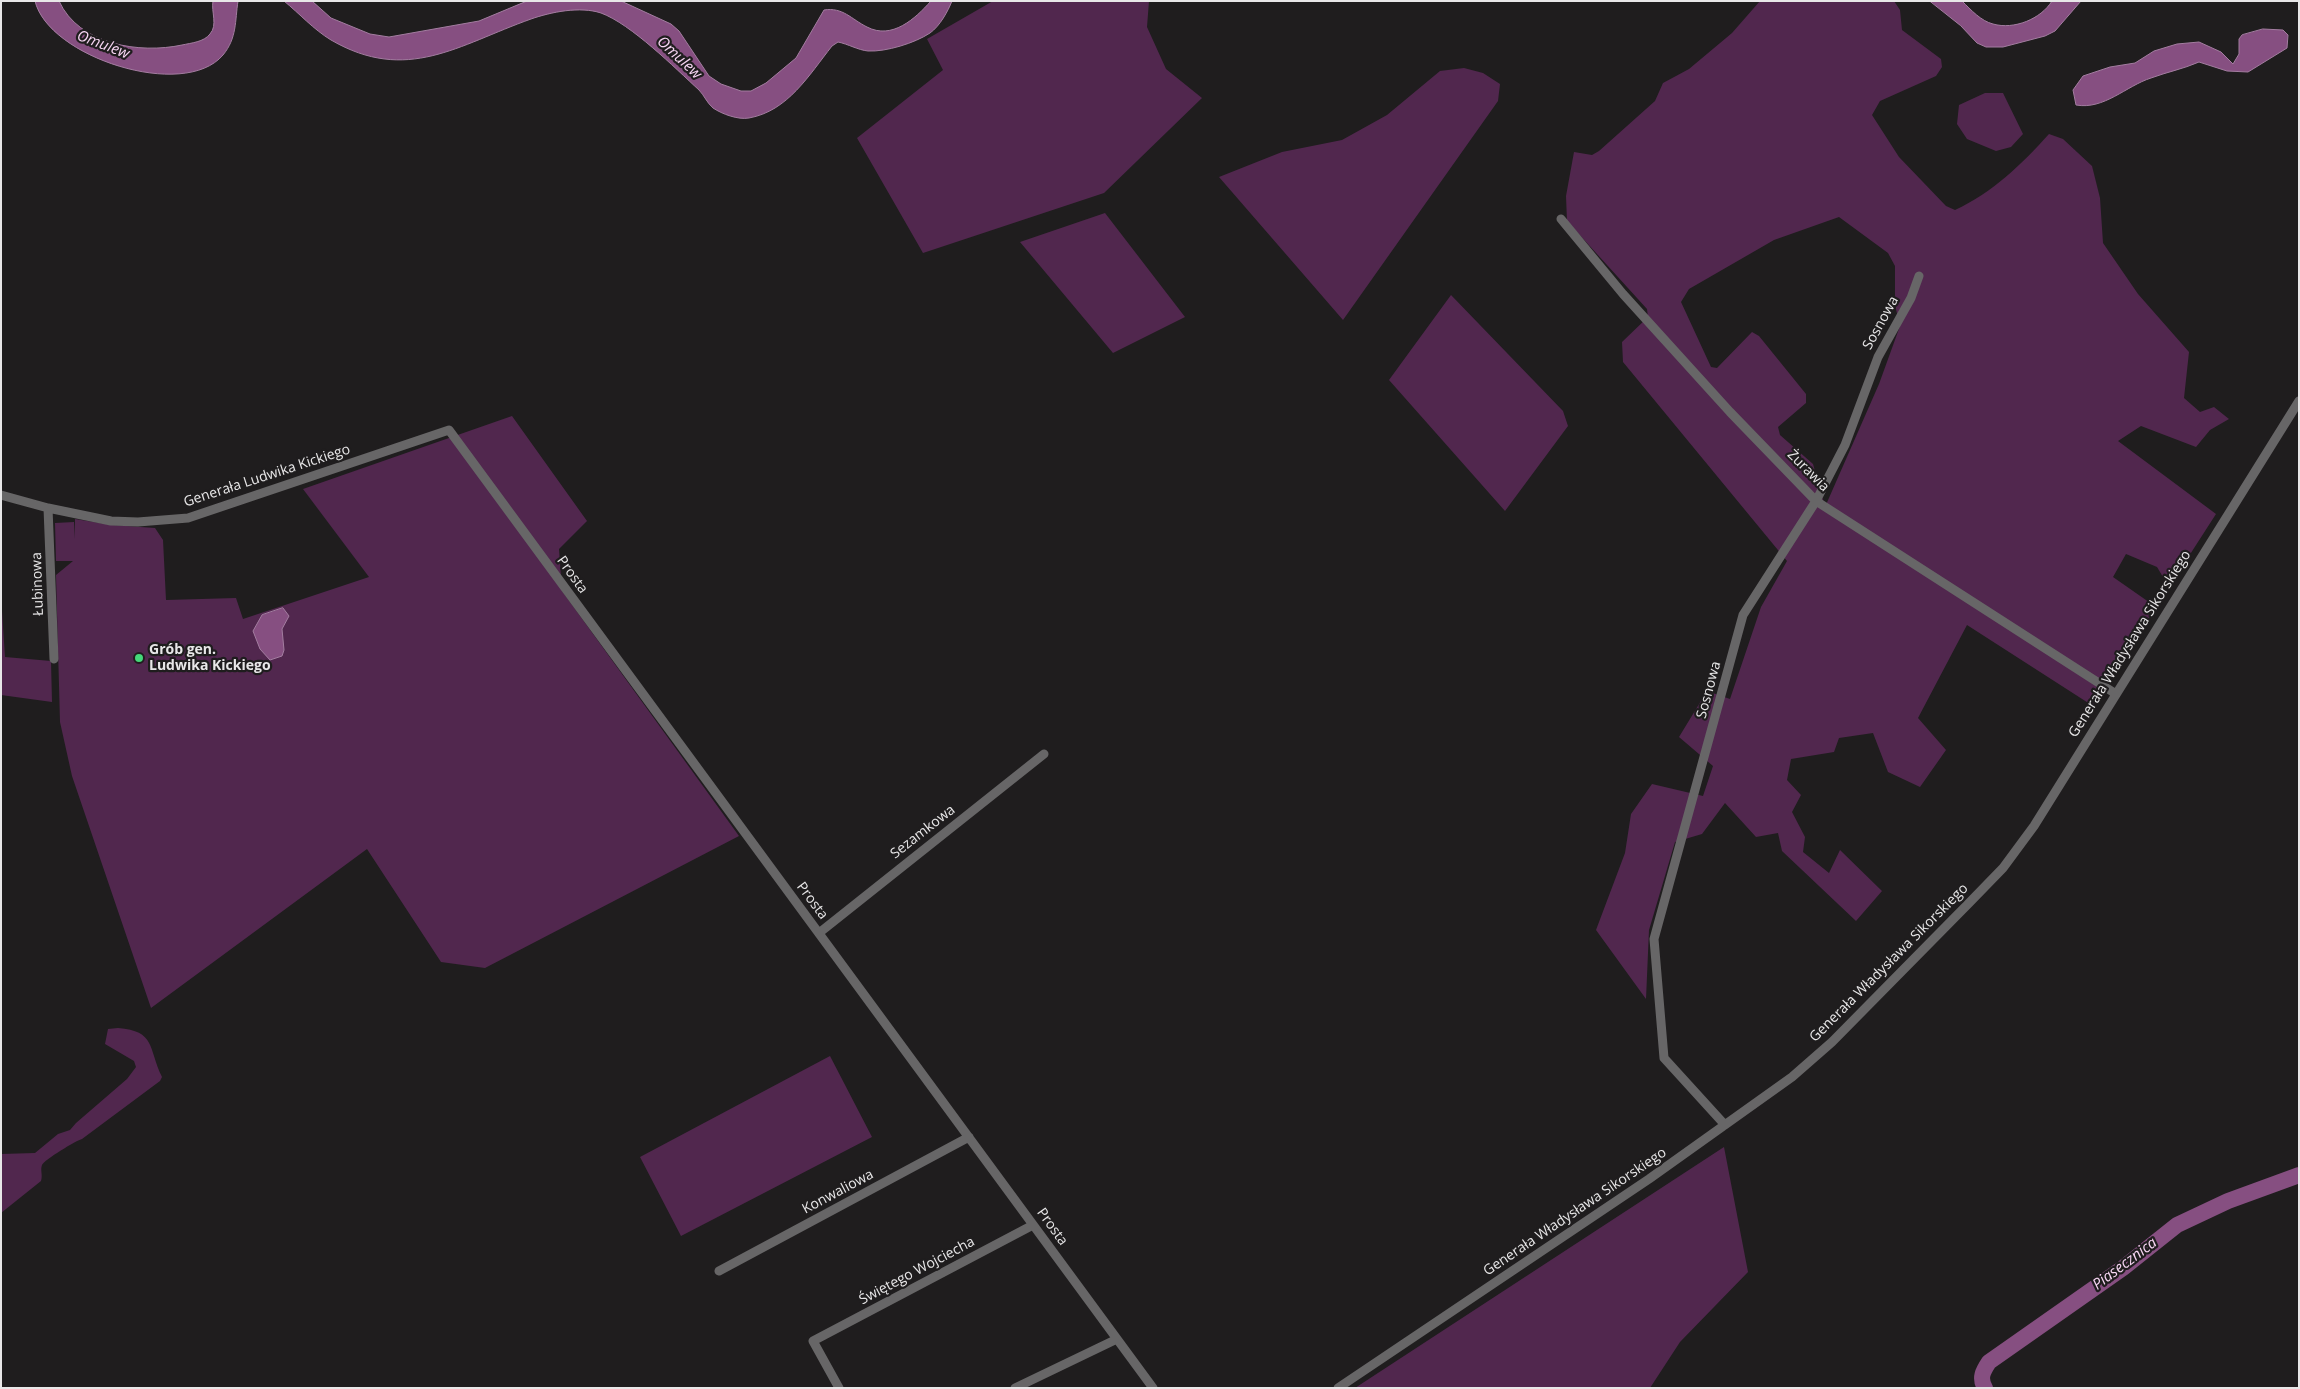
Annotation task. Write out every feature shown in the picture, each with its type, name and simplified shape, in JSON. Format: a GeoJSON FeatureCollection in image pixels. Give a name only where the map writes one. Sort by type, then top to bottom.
{"type":"FeatureCollection","features":[{"type":"Feature","properties":{"kind":"street","name":"Żurawia"},"geometry":{"type":"LineString","coordinates":[[1561,219],[1622,294],[1730,412],[1816,501],[2116,694]]}},
{"type":"Feature","properties":{"kind":"street","name":"Sosnowa"},"geometry":{"type":"LineString","coordinates":[[1725,1125],[1664,1058],[1654,939],[1743,614],[1816,501],[1845,445],[1878,357],[1911,298],[1919,276]]}},
{"type":"Feature","properties":{"kind":"street","name":"Generała Władysława Sikorskiego"},"geometry":{"type":"LineString","coordinates":[[1338,1388],[1640,1185],[1792,1077],[1832,1042],[2003,868],[2034,826],[2299,401]]}},
{"type":"Feature","properties":{"kind":"street","name":"Generała Ludwika Kickiego"},"geometry":{"type":"LineString","coordinates":[[1,496],[111,521],[138,522],[188,518],[449,430]]}},
{"type":"Feature","properties":{"kind":"street","name":"Prosta"},"geometry":{"type":"LineString","coordinates":[[449,430],[1153,1388]]}},
{"type":"Feature","properties":{"kind":"street","name":"Łubinowa"},"geometry":{"type":"LineString","coordinates":[[48,508],[54,659]]}},
{"type":"Feature","properties":{"kind":"street","name":"Sezamkowa"},"geometry":{"type":"LineString","coordinates":[[819,933],[1044,754]]}},
{"type":"Feature","properties":{"kind":"street","name":"Konwaliowa"},"geometry":{"type":"LineString","coordinates":[[719,1271],[969,1137]]}},
{"type":"Feature","properties":{"kind":"street","name":"Świętego Wojciecha"},"geometry":{"type":"LineString","coordinates":[[839,1388],[814,1342],[1033,1225]]}},
{"type":"Feature","properties":{"kind":"street"},"geometry":{"type":"LineString","coordinates":[[1015,1388],[1117,1339]]}},
{"type":"Feature","properties":{"kind":"shaded area"},"geometry":{"type":"Polygon","coordinates":[[[993,1],[1149,1],[1147,27],[1166,69],[1202,98],[1104,193],[923,253],[857,138],[943,70],[927,39],[993,1]]]}},
{"type":"Feature","properties":{"kind":"shaded area"},"geometry":{"type":"Polygon","coordinates":[[[1760,1],[1894,1],[1900,10],[1902,30],[1941,59],[1942,67],[1936,76],[1880,101],[1872,115],[1899,157],[1946,206],[1955,210],[1969,203],[2006,177],[2049,134],[2063,139],[2092,166],[2100,198],[2103,243],[2138,294],[2189,352],[2184,398],[2200,412],[2214,407],[2229,419],[2210,430],[2196,447],[2141,426],[2118,441],[2216,514],[2169,587],[2157,567],[2126,554],[2113,577],[2156,607],[2093,706],[1967,625],[1918,718],[1946,750],[1920,787],[1888,772],[1873,733],[1839,738],[1834,752],[1791,759],[1787,780],[1801,795],[1792,812],[1805,837],[1803,852],[1829,873],[1840,850],[1882,891],[1856,921],[1782,851],[1778,833],[1756,837],[1725,803],[1702,834],[1675,842],[1649,930],[1646,999],[1596,930],[1625,853],[1631,814],[1652,784],[1703,796],[1713,766],[1679,737],[1707,691],[1730,699],[1761,607],[1787,561],[1623,362],[1622,342],[1648,317],[1647,309],[1567,221],[1566,196],[1574,152],[1592,155],[1599,151],[1655,101],[1663,83],[1689,69],[1732,33],[1760,1]],[[1839,217],[1774,240],[1689,289],[1681,302],[1711,367],[1717,368],[1752,332],[1759,336],[1806,394],[1806,403],[1778,427],[1780,435],[1813,464],[1825,507],[1879,384],[1900,326],[1895,305],[1895,266],[1888,253],[1839,217]]]}},
{"type":"Feature","properties":{"kind":"shaded area"},"geometry":{"type":"Polygon","coordinates":[[[1464,68],[1483,73],[1500,84],[1498,101],[1343,320],[1219,177],[1282,152],[1342,140],[1387,115],[1440,71],[1464,68]]]}},
{"type":"Feature","properties":{"kind":"shaded area"},"geometry":{"type":"Polygon","coordinates":[[[1985,93],[2003,93],[2023,134],[2011,147],[1996,151],[1967,139],[1957,124],[1959,105],[1985,93]]]}},
{"type":"Feature","properties":{"kind":"shaded area"},"geometry":{"type":"Polygon","coordinates":[[[1105,213],[1185,317],[1113,353],[1020,242],[1105,213]]]}},
{"type":"Feature","properties":{"kind":"shaded area"},"geometry":{"type":"Polygon","coordinates":[[[1451,295],[1563,411],[1568,426],[1505,511],[1389,380],[1451,295]]]}},
{"type":"Feature","properties":{"kind":"shaded area"},"geometry":{"type":"Polygon","coordinates":[[[512,416],[587,521],[559,549],[562,591],[739,836],[485,968],[441,962],[367,849],[151,1008],[72,776],[60,722],[56,575],[73,561],[56,561],[55,523],[74,522],[75,539],[75,519],[112,525],[155,528],[163,540],[166,600],[236,598],[243,619],[369,577],[303,489],[512,416]]]}},
{"type":"Feature","properties":{"kind":"shaded area"},"geometry":{"type":"Polygon","coordinates":[[[2,611],[5,657],[51,661],[52,702],[1,695],[2,611]]]}},
{"type":"Feature","properties":{"kind":"shaded area"},"geometry":{"type":"Polygon","coordinates":[[[118,1028],[139,1033],[145,1037],[162,1077],[160,1081],[82,1139],[44,1162],[41,1167],[41,1181],[1,1213],[1,1154],[35,1153],[58,1134],[70,1130],[127,1079],[136,1067],[134,1061],[105,1044],[108,1029],[118,1028]]]}},
{"type":"Feature","properties":{"kind":"shaded area"},"geometry":{"type":"Polygon","coordinates":[[[830,1056],[872,1137],[681,1236],[640,1157],[830,1056]]]}},
{"type":"Feature","properties":{"kind":"shaded area"},"geometry":{"type":"Polygon","coordinates":[[[1724,1147],[1748,1272],[1680,1342],[1650,1388],[1355,1388],[1724,1147]]]}},
{"type":"Feature","properties":{"kind":"water","name":"Omulew"},"geometry":{"type":"Polygon","coordinates":[[[35,1],[59,1],[68,16],[81,28],[96,37],[130,47],[148,48],[182,45],[204,39],[214,27],[213,1],[238,1],[236,22],[228,49],[223,55],[204,68],[179,74],[150,73],[119,66],[90,55],[64,40],[45,21],[35,1]]]}},
{"type":"Feature","properties":{"kind":"water","name":"Omulew"},"geometry":{"type":"Polygon","coordinates":[[[284,1],[312,1],[331,18],[370,34],[389,37],[479,21],[527,1],[621,1],[671,24],[679,31],[709,76],[721,84],[741,91],[751,91],[766,83],[796,58],[824,10],[842,12],[867,27],[885,31],[902,26],[910,21],[931,1],[952,1],[934,30],[924,37],[909,43],[883,50],[868,51],[838,42],[832,46],[806,80],[786,100],[763,114],[749,118],[740,118],[730,116],[713,108],[699,90],[652,47],[626,27],[601,13],[575,10],[547,14],[456,49],[408,60],[384,59],[358,53],[324,36],[284,1]]]}},
{"type":"Feature","properties":{"kind":"water"},"geometry":{"type":"Polygon","coordinates":[[[1930,1],[1962,1],[1984,20],[1993,24],[2010,25],[2026,22],[2034,18],[2052,1],[2081,1],[2055,31],[2045,36],[2003,47],[1986,47],[1977,43],[1961,26],[1930,1]]]}},
{"type":"Feature","properties":{"kind":"water"},"geometry":{"type":"Polygon","coordinates":[[[2263,29],[2283,30],[2288,35],[2287,48],[2248,72],[2227,71],[2199,62],[2142,82],[2105,101],[2086,106],[2076,105],[2073,90],[2083,76],[2110,67],[2135,63],[2154,51],[2177,44],[2199,42],[2221,52],[2233,64],[2239,54],[2239,39],[2242,35],[2263,29]]]}},
{"type":"Feature","properties":{"kind":"water"},"geometry":{"type":"Polygon","coordinates":[[[283,608],[289,616],[282,629],[284,650],[282,656],[270,660],[260,649],[253,631],[262,615],[283,608]]]}},
{"type":"Feature","properties":{"kind":"waterway","name":"Piasecznica"},"geometry":{"type":"LineString","coordinates":[[1985,1388],[1982,1381],[1985,1368],[1989,1362],[2123,1268],[2177,1225],[2228,1201],[2299,1175]]}},
{"type":"Feature","properties":{"kind":"place","name":"Grób gen. Ludwika Kickiego"},"geometry":{"type":"Point","coordinates":[139,658]}}]}
